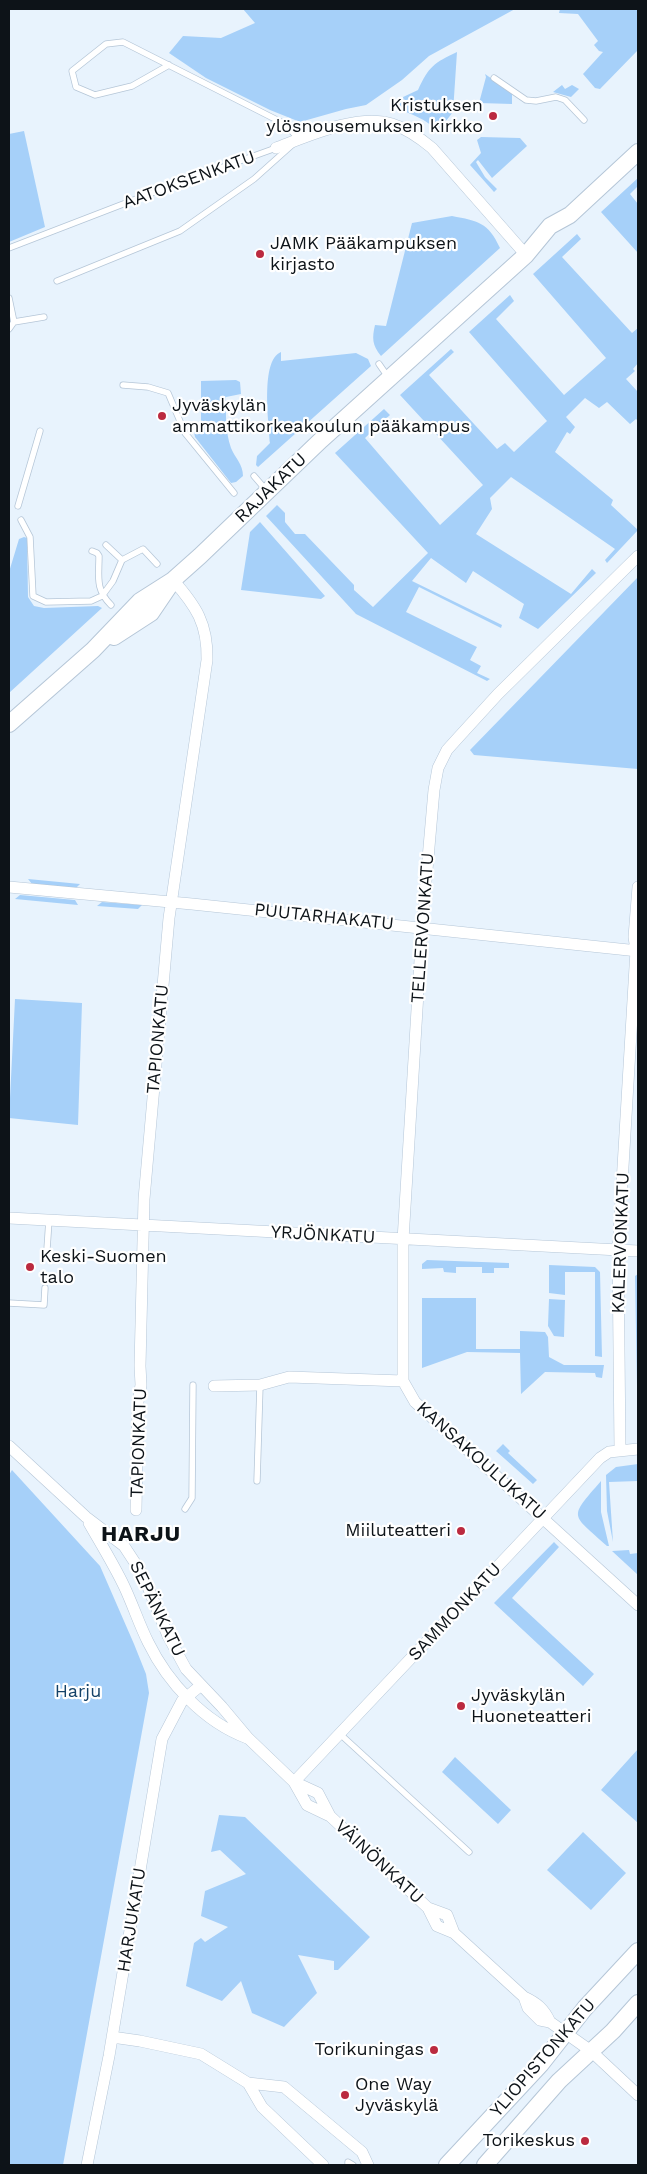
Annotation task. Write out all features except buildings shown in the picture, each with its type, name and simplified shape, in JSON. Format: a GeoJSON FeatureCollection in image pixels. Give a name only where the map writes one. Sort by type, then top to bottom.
{"type":"FeatureCollection","features":[{"type":"Feature","properties":{"kind":"main road","name":"RAJAKATU"},"geometry":{"type":"LineString","coordinates":[[9,724],[94,650],[151,613],[174,580],[389,379],[526,255],[550,226],[570,215],[638,152]]}},
{"type":"Feature","properties":{"kind":"main road","name":"YLIOPISTONKATU"},"geometry":{"type":"LineString","coordinates":[[447,2165],[541,2064],[585,2008],[638,1951]]}},
{"type":"Feature","properties":{"kind":"main road","name":"YLIOPISTONKATU"},"geometry":{"type":"LineString","coordinates":[[485,2165],[559,2081],[638,2003]]}},
{"type":"Feature","properties":{"kind":"street","name":"AATOKSENKATU"},"geometry":{"type":"LineString","coordinates":[[276,148],[342,125],[377,121],[392,124],[414,134],[432,148],[526,255]]}},
{"type":"Feature","properties":{"kind":"street","name":"TELLERVONKATU"},"geometry":{"type":"LineString","coordinates":[[403,1381],[404,1240],[422,927],[434,790],[438,768],[447,750],[498,694],[638,556]]}},
{"type":"Feature","properties":{"kind":"street","name":"TAPIONKATU"},"geometry":{"type":"LineString","coordinates":[[136,1510],[138,1402],[141,1385],[143,1224],[171,902],[208,649],[202,620],[192,602],[174,580]]}},
{"type":"Feature","properties":{"kind":"street","name":"PUUTARHAKATU"},"geometry":{"type":"LineString","coordinates":[[9,887],[422,927],[637,951]]}},
{"type":"Feature","properties":{"kind":"street","name":"KALERVONKATU"},"geometry":{"type":"LineString","coordinates":[[620,1450],[618,1250],[637,951],[634,937],[638,887]]}},
{"type":"Feature","properties":{"kind":"street","name":"YRJÖNKATU"},"geometry":{"type":"LineString","coordinates":[[9,1218],[638,1251]]}},
{"type":"Feature","properties":{"kind":"street"},"geometry":{"type":"LineString","coordinates":[[214,1386],[260,1385],[289,1377],[403,1381]]}},
{"type":"Feature","properties":{"kind":"street","name":"KANSAKOULUKATU"},"geometry":{"type":"LineString","coordinates":[[403,1381],[415,1402],[638,1605]]}},
{"type":"Feature","properties":{"kind":"street","name":"SEPÄNKATU"},"geometry":{"type":"LineString","coordinates":[[9,1446],[86,1517],[124,1546],[143,1575],[168,1636],[184,1666],[200,1686]]}},
{"type":"Feature","properties":{"kind":"street"},"geometry":{"type":"LineString","coordinates":[[620,1450],[638,1449]]}},
{"type":"Feature","properties":{"kind":"street","name":"SAMMONKATU"},"geometry":{"type":"LineString","coordinates":[[294,1782],[600,1458],[609,1452],[620,1450]]}},
{"type":"Feature","properties":{"kind":"street","name":"SEPÄNKATU"},"geometry":{"type":"LineString","coordinates":[[86,1517],[124,1585],[148,1643],[166,1673],[188,1697]]}},
{"type":"Feature","properties":{"kind":"street","name":"HARJUKATU"},"geometry":{"type":"LineString","coordinates":[[87,2165],[112,2037],[162,1739],[182,1701],[200,1686]]}},
{"type":"Feature","properties":{"kind":"street","name":"VÄINÖNKATU"},"geometry":{"type":"LineString","coordinates":[[200,1686],[222,1707],[248,1738],[294,1782],[318,1793],[330,1816],[428,1908],[437,1926],[454,1933],[524,1997],[528,2008],[540,2020],[550,2022],[591,2051],[638,2095]]}},
{"type":"Feature","properties":{"kind":"street","name":"VÄINÖNKATU"},"geometry":{"type":"LineString","coordinates":[[188,1697],[202,1712],[230,1731],[248,1738]]}},
{"type":"Feature","properties":{"kind":"street"},"geometry":{"type":"LineString","coordinates":[[112,2037],[201,2054],[248,2084],[262,2107],[323,2165]]}},
{"type":"Feature","properties":{"kind":"street"},"geometry":{"type":"LineString","coordinates":[[248,2084],[284,2087],[362,2152],[368,2165]]}},
{"type":"Feature","properties":{"kind":"lane"},"geometry":{"type":"LineString","coordinates":[[57,281],[180,231],[254,179],[300,139],[285,124],[169,65],[122,42],[106,44],[72,71],[76,87],[95,94],[132,86],[169,65]]}},
{"type":"Feature","properties":{"kind":"lane"},"geometry":{"type":"LineString","coordinates":[[494,78],[526,100],[536,102],[556,97],[565,100],[584,120]]}},
{"type":"Feature","properties":{"kind":"lane","name":"AATOKSENKATU"},"geometry":{"type":"LineString","coordinates":[[9,248],[170,186],[276,148]]}},
{"type":"Feature","properties":{"kind":"lane"},"geometry":{"type":"LineString","coordinates":[[9,298],[14,322]]}},
{"type":"Feature","properties":{"kind":"lane"},"geometry":{"type":"LineString","coordinates":[[9,329],[14,322],[44,317]]}},
{"type":"Feature","properties":{"kind":"lane"},"geometry":{"type":"LineString","coordinates":[[379,364],[389,379]]}},
{"type":"Feature","properties":{"kind":"lane"},"geometry":{"type":"LineString","coordinates":[[123,385],[148,387],[168,394],[185,433],[234,493]]}},
{"type":"Feature","properties":{"kind":"lane"},"geometry":{"type":"LineString","coordinates":[[18,506],[40,431]]}},
{"type":"Feature","properties":{"kind":"lane"},"geometry":{"type":"LineString","coordinates":[[254,476],[267,492]]}},
{"type":"Feature","properties":{"kind":"lane"},"geometry":{"type":"LineString","coordinates":[[21,520],[30,538],[33,596],[46,602],[91,601],[102,596],[113,581],[122,560],[143,549],[158,564]]}},
{"type":"Feature","properties":{"kind":"lane"},"geometry":{"type":"LineString","coordinates":[[106,545],[122,560]]}},
{"type":"Feature","properties":{"kind":"lane"},"geometry":{"type":"LineString","coordinates":[[92,551],[99,556],[99,590],[111,605]]}},
{"type":"Feature","properties":{"kind":"lane"},"geometry":{"type":"LineString","coordinates":[[47,1249],[49,1220]]}},
{"type":"Feature","properties":{"kind":"lane"},"geometry":{"type":"LineString","coordinates":[[9,1303],[44,1305],[45,1288]]}},
{"type":"Feature","properties":{"kind":"lane"},"geometry":{"type":"LineString","coordinates":[[185,1509],[192,1498],[193,1385]]}},
{"type":"Feature","properties":{"kind":"lane"},"geometry":{"type":"LineString","coordinates":[[257,1481],[260,1385]]}},
{"type":"Feature","properties":{"kind":"lane"},"geometry":{"type":"LineString","coordinates":[[340,1734],[468,1852]]}},
{"type":"Feature","properties":{"kind":"lane"},"geometry":{"type":"LineString","coordinates":[[348,2165],[348,2162],[353,2165]]}},
{"type":"Feature","properties":{"kind":"green space"},"geometry":{"type":"Polygon","coordinates":[[[243,9],[515,9],[429,56],[402,80],[366,105],[300,122],[270,110],[206,78],[169,53],[183,36],[221,38],[255,23],[243,9]]]}},
{"type":"Feature","properties":{"kind":"green space"},"geometry":{"type":"Polygon","coordinates":[[[560,9],[638,9],[638,50],[600,89],[595,88],[583,74],[603,52],[599,51],[594,45],[598,41],[578,14],[559,13],[560,9]]]}},
{"type":"Feature","properties":{"kind":"green space"},"geometry":{"type":"Polygon","coordinates":[[[457,52],[453,112],[438,131],[418,117],[396,109],[401,98],[418,90],[425,75],[433,66],[457,52]]]}},
{"type":"Feature","properties":{"kind":"green space"},"geometry":{"type":"Polygon","coordinates":[[[485,74],[512,93],[512,104],[479,103],[486,77],[485,74]]]}},
{"type":"Feature","properties":{"kind":"green space"},"geometry":{"type":"Polygon","coordinates":[[[562,85],[565,89],[572,85],[579,89],[571,97],[553,92],[562,85]]]}},
{"type":"Feature","properties":{"kind":"green space"},"geometry":{"type":"Polygon","coordinates":[[[24,131],[45,227],[9,242],[9,134],[24,131]]]}},
{"type":"Feature","properties":{"kind":"green space"},"geometry":{"type":"Polygon","coordinates":[[[481,137],[520,138],[527,146],[492,178],[478,160],[476,162],[485,177],[497,189],[494,192],[470,165],[481,153],[477,140],[481,137]]]}},
{"type":"Feature","properties":{"kind":"green space"},"geometry":{"type":"Polygon","coordinates":[[[638,178],[638,186],[630,194],[638,204],[638,253],[601,212],[638,178]]]}},
{"type":"Feature","properties":{"kind":"green space"},"geometry":{"type":"Polygon","coordinates":[[[452,216],[469,219],[481,224],[496,239],[500,248],[381,356],[374,341],[375,325],[386,326],[412,223],[452,216]]]}},
{"type":"Feature","properties":{"kind":"green space"},"geometry":{"type":"Polygon","coordinates":[[[577,234],[581,239],[562,257],[632,333],[638,328],[638,363],[633,369],[635,371],[626,379],[638,392],[638,421],[636,419],[630,424],[607,402],[599,408],[585,398],[566,417],[575,427],[570,434],[567,432],[555,452],[613,500],[611,505],[638,530],[607,563],[605,560],[615,549],[511,477],[490,498],[492,509],[476,534],[571,594],[592,569],[596,573],[538,629],[519,618],[524,604],[473,571],[466,583],[431,558],[412,581],[502,625],[501,628],[419,587],[406,612],[477,647],[470,660],[481,666],[477,673],[490,679],[487,681],[356,614],[266,516],[277,505],[285,513],[285,522],[295,534],[305,534],[354,585],[354,590],[373,607],[428,553],[335,453],[384,409],[390,415],[365,438],[440,525],[483,485],[400,395],[451,349],[454,352],[429,375],[497,449],[505,443],[514,452],[547,421],[469,332],[510,295],[514,301],[496,319],[564,395],[606,358],[533,274],[577,234]]]}},
{"type":"Feature","properties":{"kind":"green space"},"geometry":{"type":"Polygon","coordinates":[[[281,352],[281,361],[356,353],[368,359],[371,366],[258,467],[256,465],[257,456],[270,443],[267,393],[270,367],[274,357],[281,352]]]}},
{"type":"Feature","properties":{"kind":"green space"},"geometry":{"type":"Polygon","coordinates":[[[236,380],[240,382],[241,394],[226,397],[226,422],[231,448],[243,472],[243,476],[236,482],[231,483],[195,437],[194,432],[201,427],[201,381],[236,380]]]}},
{"type":"Feature","properties":{"kind":"green space"},"geometry":{"type":"Polygon","coordinates":[[[260,522],[325,596],[321,599],[241,590],[250,532],[260,522]]]}},
{"type":"Feature","properties":{"kind":"green space"},"geometry":{"type":"Polygon","coordinates":[[[27,538],[28,597],[34,606],[44,608],[98,606],[102,608],[9,693],[9,572],[19,539],[27,538]]]}},
{"type":"Feature","properties":{"kind":"green space"},"geometry":{"type":"Polygon","coordinates":[[[638,577],[638,769],[474,755],[470,750],[638,577]]]}},
{"type":"Feature","properties":{"kind":"green space"},"geometry":{"type":"Polygon","coordinates":[[[28,879],[80,884],[76,888],[32,884],[28,879]]]}},
{"type":"Feature","properties":{"kind":"green space"},"geometry":{"type":"Polygon","coordinates":[[[20,895],[75,900],[78,905],[15,899],[20,895]]]}},
{"type":"Feature","properties":{"kind":"green space"},"geometry":{"type":"Polygon","coordinates":[[[102,902],[142,905],[138,909],[97,906],[102,902]]]}},
{"type":"Feature","properties":{"kind":"green space"},"geometry":{"type":"Polygon","coordinates":[[[15,999],[82,1003],[78,1125],[9,1118],[15,999]]]}},
{"type":"Feature","properties":{"kind":"green space"},"geometry":{"type":"Polygon","coordinates":[[[427,1260],[509,1263],[509,1268],[494,1268],[494,1273],[482,1273],[482,1267],[456,1267],[456,1273],[444,1272],[443,1268],[422,1269],[422,1264],[427,1260]]]}},
{"type":"Feature","properties":{"kind":"green space"},"geometry":{"type":"Polygon","coordinates":[[[549,1265],[595,1267],[600,1272],[602,1357],[595,1356],[595,1272],[565,1272],[565,1295],[549,1293],[549,1265]]]}},
{"type":"Feature","properties":{"kind":"green space"},"geometry":{"type":"Polygon","coordinates":[[[638,1274],[638,1386],[637,1386],[635,1276],[638,1274]]]}},
{"type":"Feature","properties":{"kind":"green space"},"geometry":{"type":"Polygon","coordinates":[[[422,1298],[476,1298],[476,1349],[520,1349],[520,1331],[545,1332],[548,1337],[549,1357],[564,1365],[604,1365],[602,1378],[596,1377],[595,1373],[545,1372],[521,1394],[520,1353],[467,1352],[422,1368],[422,1298]]]}},
{"type":"Feature","properties":{"kind":"green space"},"geometry":{"type":"Polygon","coordinates":[[[549,1299],[565,1300],[564,1337],[554,1336],[548,1326],[549,1299]]]}},
{"type":"Feature","properties":{"kind":"green space"},"geometry":{"type":"Polygon","coordinates":[[[503,1444],[510,1451],[508,1453],[537,1480],[533,1484],[496,1451],[503,1444]]]}},
{"type":"Feature","properties":{"kind":"green space"},"geometry":{"type":"Polygon","coordinates":[[[638,1464],[638,1481],[609,1482],[613,1542],[607,1511],[606,1475],[616,1467],[638,1464]]]}},
{"type":"Feature","properties":{"kind":"green space","name":"Harju"},"geometry":{"type":"Polygon","coordinates":[[[12,1470],[100,1566],[146,1674],[149,1693],[63,2165],[9,2165],[9,1475],[12,1470]]]}},
{"type":"Feature","properties":{"kind":"green space"},"geometry":{"type":"Polygon","coordinates":[[[601,1481],[601,1512],[609,1546],[586,1527],[578,1515],[583,1503],[601,1481]]]}},
{"type":"Feature","properties":{"kind":"green space"},"geometry":{"type":"Polygon","coordinates":[[[554,1542],[559,1547],[512,1598],[594,1674],[583,1686],[494,1603],[554,1542]]]}},
{"type":"Feature","properties":{"kind":"green space"},"geometry":{"type":"Polygon","coordinates":[[[629,1550],[630,1554],[638,1553],[638,1575],[612,1551],[629,1550]]]}},
{"type":"Feature","properties":{"kind":"green space"},"geometry":{"type":"Polygon","coordinates":[[[638,1749],[638,1823],[601,1790],[638,1749]]]}},
{"type":"Feature","properties":{"kind":"green space"},"geometry":{"type":"Polygon","coordinates":[[[455,1757],[511,1810],[498,1824],[442,1772],[455,1757]]]}},
{"type":"Feature","properties":{"kind":"green space"},"geometry":{"type":"Polygon","coordinates":[[[219,1815],[245,1817],[370,1937],[338,1970],[334,1970],[334,1961],[298,1955],[317,1993],[284,2027],[252,2013],[241,1981],[222,2001],[186,1986],[194,1943],[201,1938],[205,1942],[228,1927],[201,1916],[205,1891],[246,1874],[220,1850],[211,1852],[219,1815]]]}},
{"type":"Feature","properties":{"kind":"green space"},"geometry":{"type":"Polygon","coordinates":[[[583,1832],[626,1873],[591,1910],[547,1870],[583,1832]]]}},
{"type":"Feature","properties":{"kind":"place","name":"Kristuksen ylösnousemuksen kirkko"},"geometry":{"type":"Point","coordinates":[493,116]}},
{"type":"Feature","properties":{"kind":"place","name":"JAMK Pääkampuksen kirjasto"},"geometry":{"type":"Point","coordinates":[260,254]}},
{"type":"Feature","properties":{"kind":"place","name":"Jyväskylän ammattikorkeakoulun pääkampus"},"geometry":{"type":"Point","coordinates":[162,416]}},
{"type":"Feature","properties":{"kind":"place","name":"Keski-Suomen talo"},"geometry":{"type":"Point","coordinates":[30,1267]}},
{"type":"Feature","properties":{"kind":"place","name":"Miiluteatteri"},"geometry":{"type":"Point","coordinates":[461,1531]}},
{"type":"Feature","properties":{"kind":"place","name":"Jyväskylän Huoneteatteri"},"geometry":{"type":"Point","coordinates":[461,1706]}},
{"type":"Feature","properties":{"kind":"place","name":"Torikuningas"},"geometry":{"type":"Point","coordinates":[434,2050]}},
{"type":"Feature","properties":{"kind":"place","name":"One Way Jyväskylä"},"geometry":{"type":"Point","coordinates":[345,2095]}},
{"type":"Feature","properties":{"kind":"place","name":"Torikeskus"},"geometry":{"type":"Point","coordinates":[585,2141]}},
{"type":"Feature","properties":{"kind":"district","name":"HARJU"},"geometry":{"type":"Point","coordinates":[141,1535]}}]}
